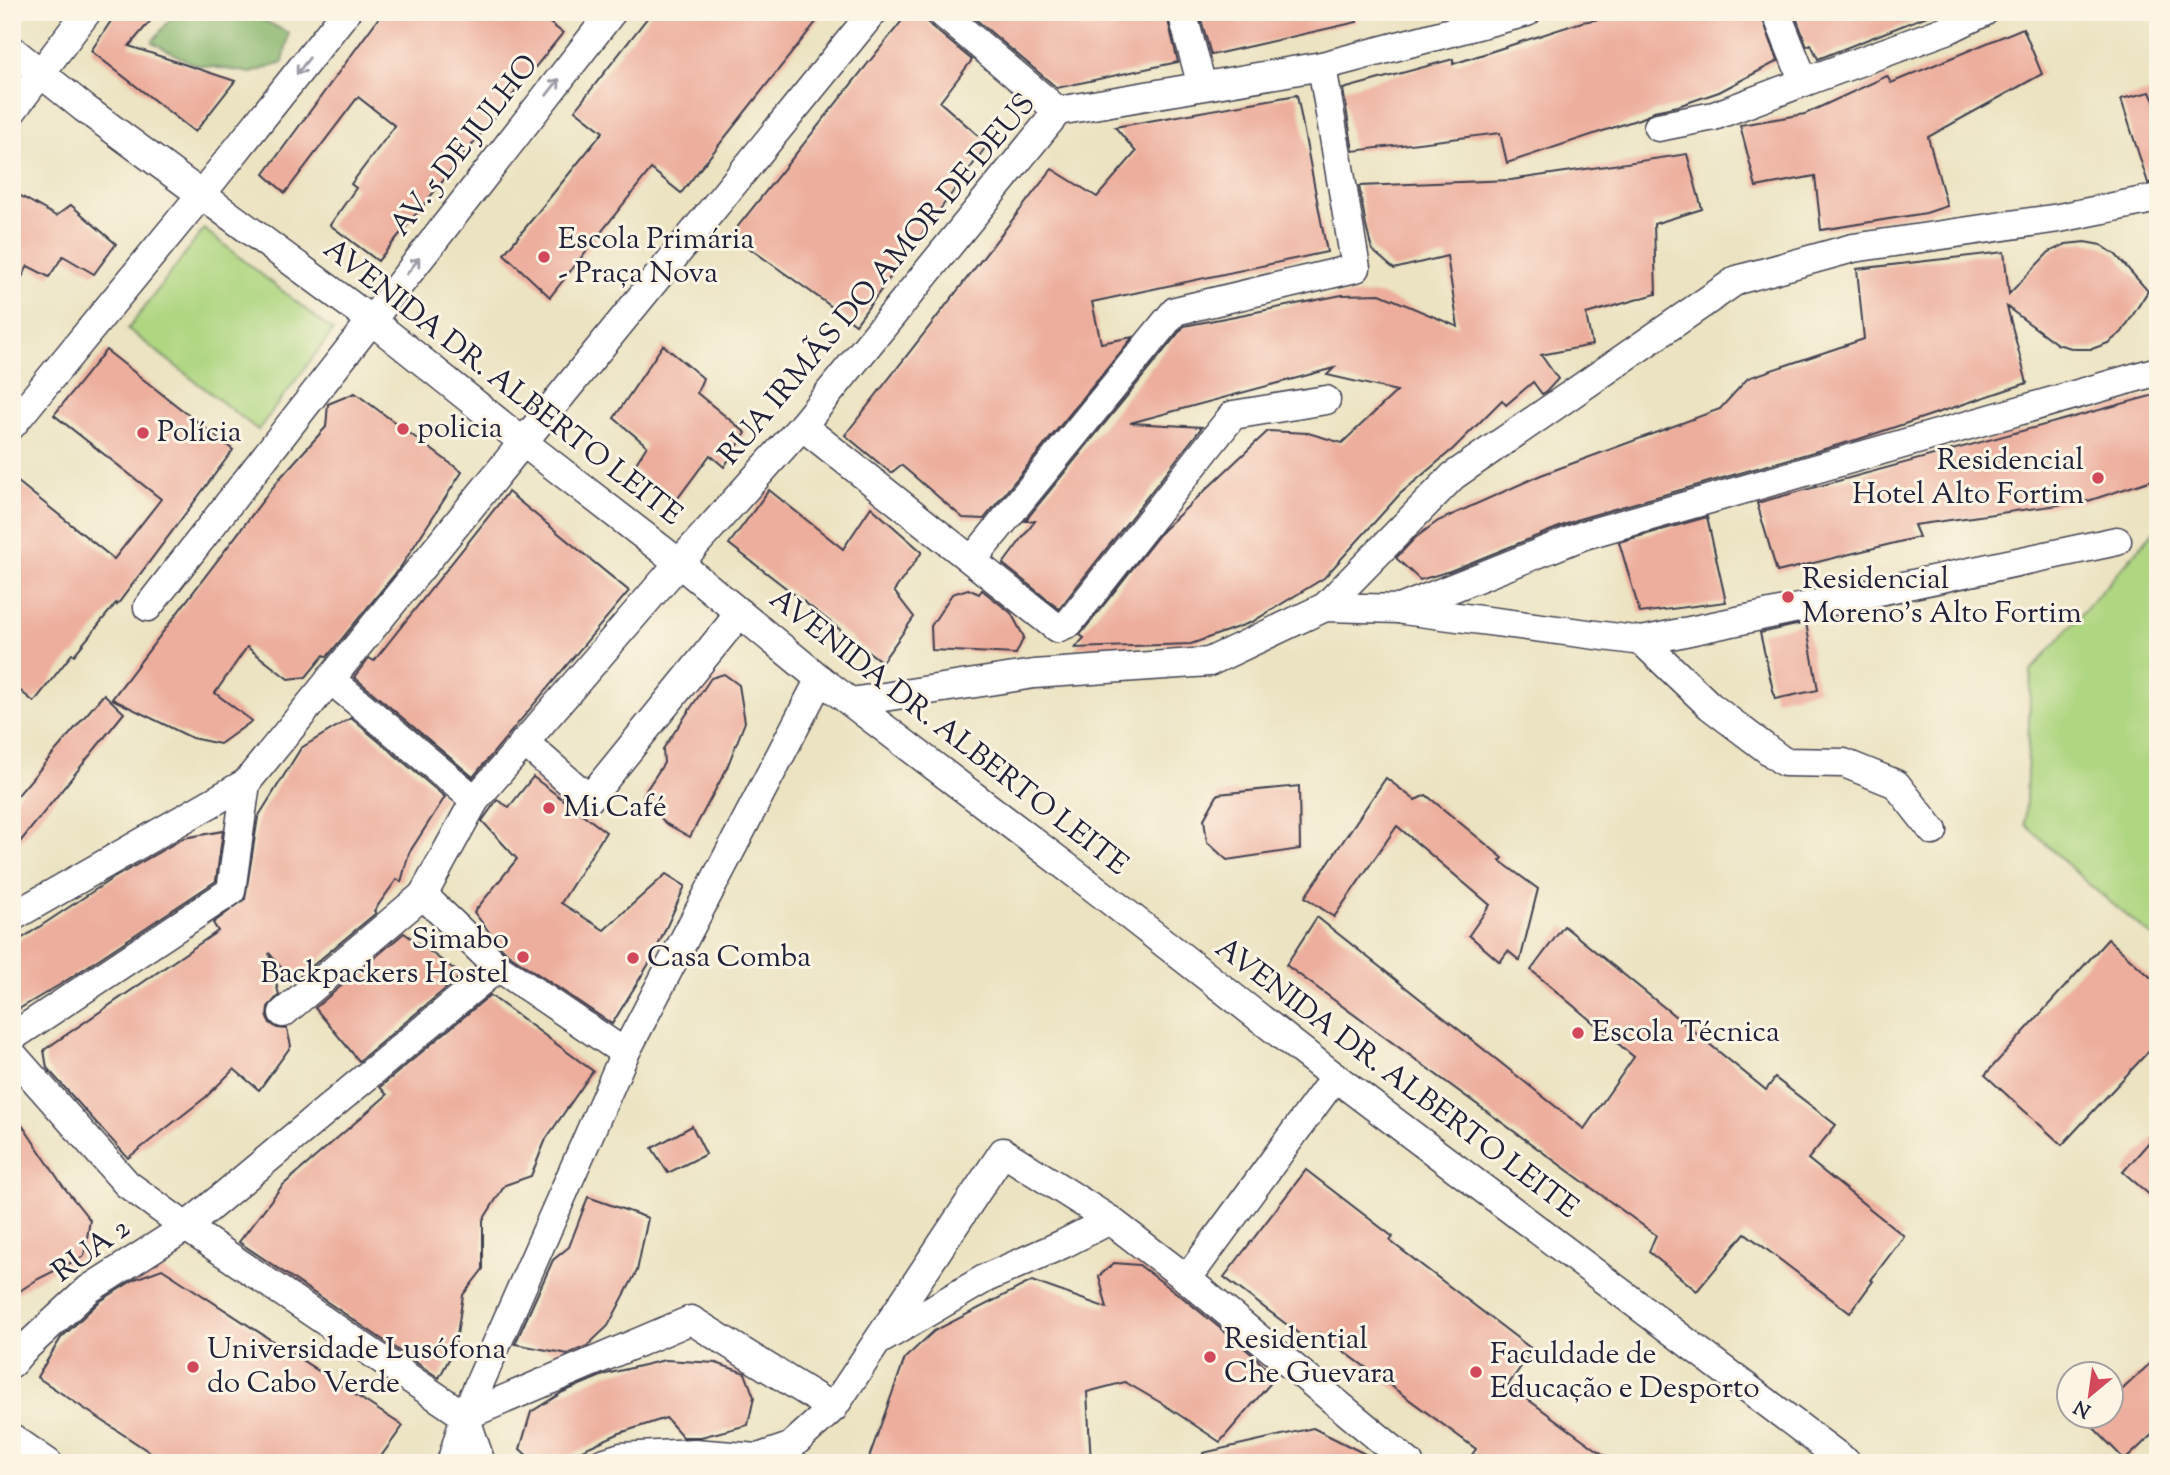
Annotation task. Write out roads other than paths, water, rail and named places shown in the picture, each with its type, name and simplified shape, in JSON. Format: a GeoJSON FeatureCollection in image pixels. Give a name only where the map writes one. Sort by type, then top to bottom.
{"type":"FeatureCollection","features":[{"type":"Feature","properties":{"kind":"street"},"geometry":{"type":"LineString","coordinates":[[12,111],[88,12]]}},
{"type":"Feature","properties":{"kind":"street"},"geometry":{"type":"LineString","coordinates":[[12,425],[200,196],[346,12]]}},
{"type":"Feature","properties":{"kind":"street"},"geometry":{"type":"LineString","coordinates":[[12,917],[246,783],[873,12]]}},
{"type":"Feature","properties":{"kind":"street"},"geometry":{"type":"LineString","coordinates":[[941,12],[1058,111]]}},
{"type":"Feature","properties":{"kind":"street"},"geometry":{"type":"LineString","coordinates":[[1182,12],[1202,86]]}},
{"type":"Feature","properties":{"kind":"street","name":"RUA IRMÃS DO AMOR DE DEUS"},"geometry":{"type":"LineString","coordinates":[[423,895],[475,800],[679,563],[802,426],[1058,111],[1322,66],[1527,12]]}},
{"type":"Feature","properties":{"kind":"street"},"geometry":{"type":"LineString","coordinates":[[1776,12],[1804,82]]}},
{"type":"Feature","properties":{"kind":"street"},"geometry":{"type":"LineString","coordinates":[[1658,127],[1714,116],[1949,29],[1984,12]]}},
{"type":"Feature","properties":{"kind":"street","name":"AV. 5 DE JULHO"},"geometry":{"type":"LineString","coordinates":[[148,607],[608,14]]}},
{"type":"Feature","properties":{"kind":"street","name":"AVENIDA DR. ALBERTO LEITE"},"geometry":{"type":"LineString","coordinates":[[12,50],[200,196],[371,320],[679,563],[820,679],[1335,1077],[1847,1463]]}},
{"type":"Feature","properties":{"kind":"street"},"geometry":{"type":"LineString","coordinates":[[972,560],[1175,311],[1356,268],[1322,66]]}},
{"type":"Feature","properties":{"kind":"street"},"geometry":{"type":"LineString","coordinates":[[851,702],[1034,674],[1209,662],[1325,607],[1453,476],[1737,280],[1853,248],[2059,218],[2158,198]]}},
{"type":"Feature","properties":{"kind":"street"},"geometry":{"type":"LineString","coordinates":[[1400,609],[1584,535],[2158,371]]}},
{"type":"Feature","properties":{"kind":"street"},"geometry":{"type":"LineString","coordinates":[[802,426],[1057,628],[1069,623],[1233,415],[1326,400]]}},
{"type":"Feature","properties":{"kind":"street"},"geometry":{"type":"LineString","coordinates":[[1325,607],[1400,609],[1642,641],[2117,541]]}},
{"type":"Feature","properties":{"kind":"street"},"geometry":{"type":"LineString","coordinates":[[524,742],[589,799],[740,613]]}},
{"type":"Feature","properties":{"kind":"street"},"geometry":{"type":"LineString","coordinates":[[1642,641],[1710,706],[1784,762],[1844,763],[1896,784],[1933,831]]}},
{"type":"Feature","properties":{"kind":"street"},"geometry":{"type":"LineString","coordinates":[[330,679],[475,800]]}},
{"type":"Feature","properties":{"kind":"street"},"geometry":{"type":"LineString","coordinates":[[451,1463],[466,1416],[625,1053],[820,679]]}},
{"type":"Feature","properties":{"kind":"street"},"geometry":{"type":"LineString","coordinates":[[12,1037],[231,891],[246,783]]}},
{"type":"Feature","properties":{"kind":"street"},"geometry":{"type":"LineString","coordinates":[[283,1013],[423,895],[498,967],[625,1053]]}},
{"type":"Feature","properties":{"kind":"street","name":"RUA 2"},"geometry":{"type":"LineString","coordinates":[[12,1363],[22,1350],[89,1289],[186,1227],[498,967]]}},
{"type":"Feature","properties":{"kind":"street"},"geometry":{"type":"LineString","coordinates":[[12,1054],[127,1184],[186,1227],[466,1416],[481,1463]]}},
{"type":"Feature","properties":{"kind":"street"},"geometry":{"type":"LineString","coordinates":[[1187,1279],[1335,1077]]}},
{"type":"Feature","properties":{"kind":"street"},"geometry":{"type":"LineString","coordinates":[[602,1463],[621,1457],[694,1453],[758,1458],[790,1447],[833,1408],[1003,1152],[1110,1220],[1187,1279],[1409,1463]]}},
{"type":"Feature","properties":{"kind":"street"},"geometry":{"type":"LineString","coordinates":[[877,1343],[986,1278],[1110,1220]]}},
{"type":"Feature","properties":{"kind":"street"},"geometry":{"type":"LineString","coordinates":[[466,1416],[691,1320],[833,1408]]}},
{"type":"Feature","properties":{"kind":"street"},"geometry":{"type":"LineString","coordinates":[[12,1438],[48,1463]]}},
{"type":"Feature","properties":{"kind":"place","name":"Escola Primária - Praça Nova"},"geometry":{"type":"Point","coordinates":[544,257]}},
{"type":"Feature","properties":{"kind":"place","name":"policia"},"geometry":{"type":"Point","coordinates":[403,429]}},
{"type":"Feature","properties":{"kind":"place","name":"Polícia"},"geometry":{"type":"Point","coordinates":[143,433]}},
{"type":"Feature","properties":{"kind":"place","name":"Residencial Hotel Alto Fortim"},"geometry":{"type":"Point","coordinates":[2098,478]}},
{"type":"Feature","properties":{"kind":"place","name":"Residencial Moreno's Alto Fortim"},"geometry":{"type":"Point","coordinates":[1788,597]}},
{"type":"Feature","properties":{"kind":"place","name":"Mi Café"},"geometry":{"type":"Point","coordinates":[549,808]}},
{"type":"Feature","properties":{"kind":"place","name":"Simabo Backpackers Hostel"},"geometry":{"type":"Point","coordinates":[523,957]}},
{"type":"Feature","properties":{"kind":"place","name":"Casa Comba"},"geometry":{"type":"Point","coordinates":[633,958]}},
{"type":"Feature","properties":{"kind":"place","name":"Escola Técnica"},"geometry":{"type":"Point","coordinates":[1578,1033]}},
{"type":"Feature","properties":{"kind":"place","name":"Residential Che Guevara"},"geometry":{"type":"Point","coordinates":[1210,1357]}},
{"type":"Feature","properties":{"kind":"place","name":"Universidade Lusófona do Cabo Verde"},"geometry":{"type":"Point","coordinates":[193,1367]}},
{"type":"Feature","properties":{"kind":"place","name":"Faculdade de Educação e Desporto"},"geometry":{"type":"Point","coordinates":[1476,1372]}}]}
